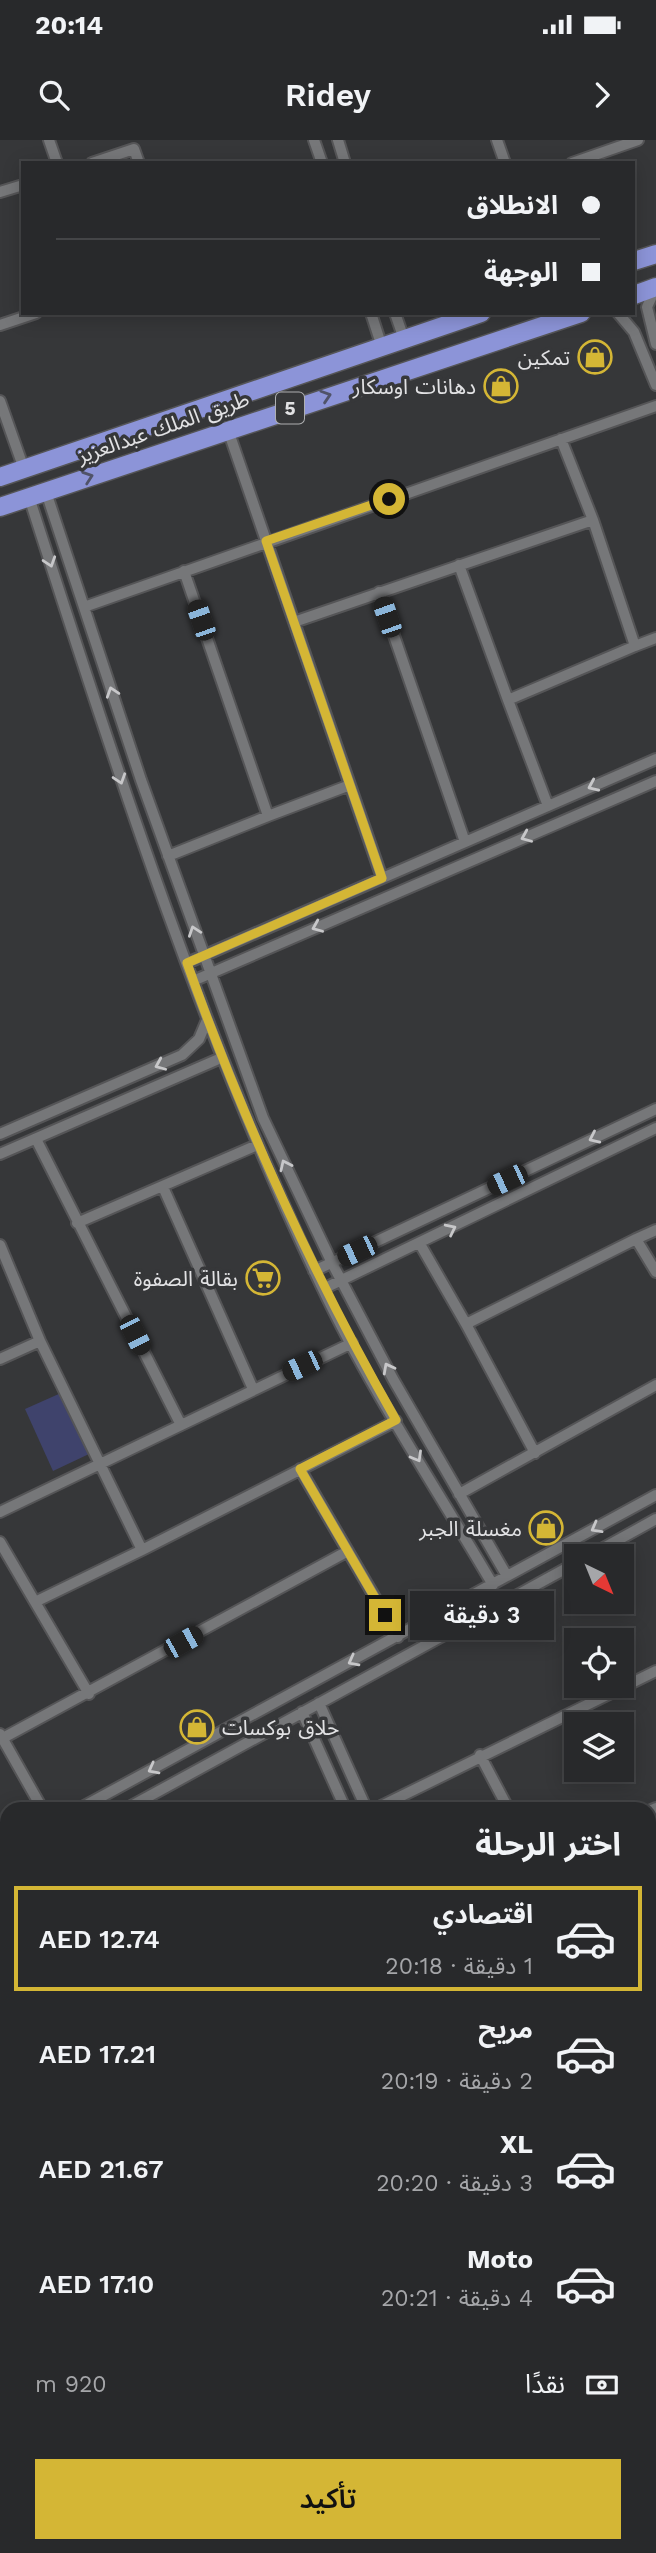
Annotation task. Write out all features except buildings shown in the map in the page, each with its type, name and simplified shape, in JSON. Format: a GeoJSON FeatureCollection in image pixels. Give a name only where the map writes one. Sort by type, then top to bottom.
{"type":"FeatureCollection","features":[{"type":"Feature","properties":{"kind":"highway"},"geometry":{"type":"LineString","coordinates":[[635,261],[656,254]]}},
{"type":"Feature","properties":{"kind":"highway"},"geometry":{"type":"LineString","coordinates":[[635,295],[656,287]]}},
{"type":"Feature","properties":{"kind":"highway","name":"طريق الملك عبدالعزيز"},"geometry":{"type":"LineString","coordinates":[[0,477],[475,315]]}},
{"type":"Feature","properties":{"kind":"highway","name":"طريق الملك عبدالعزيز"},"geometry":{"type":"LineString","coordinates":[[0,507],[575,315]]}},
{"type":"Feature","properties":{"kind":"street"},"geometry":{"type":"LineString","coordinates":[[50,140],[56,161]]}},
{"type":"Feature","properties":{"kind":"street"},"geometry":{"type":"LineString","coordinates":[[314,140],[321,161]]}},
{"type":"Feature","properties":{"kind":"street"},"geometry":{"type":"LineString","coordinates":[[338,140],[344,161]]}},
{"type":"Feature","properties":{"kind":"street"},"geometry":{"type":"LineString","coordinates":[[498,140],[504,161]]}},
{"type":"Feature","properties":{"kind":"street"},"geometry":{"type":"LineString","coordinates":[[578,161],[638,140]]}},
{"type":"Feature","properties":{"kind":"street"},"geometry":{"type":"LineString","coordinates":[[96,161],[132,145]]}},
{"type":"Feature","properties":{"kind":"street"},"geometry":{"type":"LineString","coordinates":[[0,192],[21,186]]}},
{"type":"Feature","properties":{"kind":"street"},"geometry":{"type":"LineString","coordinates":[[656,287],[647,307],[656,344]]}},
{"type":"Feature","properties":{"kind":"street"},"geometry":{"type":"LineString","coordinates":[[0,326],[30,315]]}},
{"type":"Feature","properties":{"kind":"street"},"geometry":{"type":"LineString","coordinates":[[372,315],[382,347]]}},
{"type":"Feature","properties":{"kind":"street"},"geometry":{"type":"LineString","coordinates":[[396,315],[404,340]]}},
{"type":"Feature","properties":{"kind":"street"},"geometry":{"type":"LineString","coordinates":[[620,315],[634,332],[656,385]]}},
{"type":"Feature","properties":{"kind":"street"},"geometry":{"type":"LineString","coordinates":[[634,332],[651,327]]}},
{"type":"Feature","properties":{"kind":"street"},"geometry":{"type":"LineString","coordinates":[[0,401],[24,468]]}},
{"type":"Feature","properties":{"kind":"street"},"geometry":{"type":"LineString","coordinates":[[84,607],[656,406]]}},
{"type":"Feature","properties":{"kind":"street"},"geometry":{"type":"LineString","coordinates":[[228,429],[382,878]]}},
{"type":"Feature","properties":{"kind":"street"},"geometry":{"type":"LineString","coordinates":[[561,439],[593,520],[635,646]]}},
{"type":"Feature","properties":{"kind":"street"},"geometry":{"type":"LineString","coordinates":[[37,494],[84,607],[167,856],[263,1118],[341,1280],[507,1576]]}},
{"type":"Feature","properties":{"kind":"street"},"geometry":{"type":"LineString","coordinates":[[37,494],[122,786],[221,1058],[257,1145],[323,1289],[493,1585]]}},
{"type":"Feature","properties":{"kind":"street"},"geometry":{"type":"LineString","coordinates":[[294,622],[593,520]]}},
{"type":"Feature","properties":{"kind":"street"},"geometry":{"type":"LineString","coordinates":[[459,565],[548,806]]}},
{"type":"Feature","properties":{"kind":"street"},"geometry":{"type":"LineString","coordinates":[[184,571],[268,816]]}},
{"type":"Feature","properties":{"kind":"street"},"geometry":{"type":"LineString","coordinates":[[379,593],[465,842]]}},
{"type":"Feature","properties":{"kind":"street"},"geometry":{"type":"LineString","coordinates":[[508,700],[656,638]]}},
{"type":"Feature","properties":{"kind":"street"},"geometry":{"type":"LineString","coordinates":[[187,963],[656,759]]}},
{"type":"Feature","properties":{"kind":"street"},"geometry":{"type":"LineString","coordinates":[[193,981],[656,781]]}},
{"type":"Feature","properties":{"kind":"street"},"geometry":{"type":"LineString","coordinates":[[167,856],[350,785]]}},
{"type":"Feature","properties":{"kind":"street"},"geometry":{"type":"LineString","coordinates":[[0,1134],[182,1055],[199,1039],[207,1020]]}},
{"type":"Feature","properties":{"kind":"street"},"geometry":{"type":"LineString","coordinates":[[0,1154],[221,1058]]}},
{"type":"Feature","properties":{"kind":"street"},"geometry":{"type":"LineString","coordinates":[[314,1271],[656,1109]]}},
{"type":"Feature","properties":{"kind":"street"},"geometry":{"type":"LineString","coordinates":[[323,1289],[656,1128]]}},
{"type":"Feature","properties":{"kind":"street"},"geometry":{"type":"LineString","coordinates":[[36,1139],[181,1425]]}},
{"type":"Feature","properties":{"kind":"street"},"geometry":{"type":"LineString","coordinates":[[77,1223],[257,1145]]}},
{"type":"Feature","properties":{"kind":"street"},"geometry":{"type":"LineString","coordinates":[[163,1187],[253,1388]]}},
{"type":"Feature","properties":{"kind":"street"},"geometry":{"type":"LineString","coordinates":[[466,1324],[656,1230]]}},
{"type":"Feature","properties":{"kind":"street"},"geometry":{"type":"LineString","coordinates":[[636,1239],[656,1272]]}},
{"type":"Feature","properties":{"kind":"street"},"geometry":{"type":"LineString","coordinates":[[420,1244],[535,1453]]}},
{"type":"Feature","properties":{"kind":"street"},"geometry":{"type":"LineString","coordinates":[[0,1245],[40,1341],[142,1549]]}},
{"type":"Feature","properties":{"kind":"street"},"geometry":{"type":"LineString","coordinates":[[0,1359],[40,1341]]}},
{"type":"Feature","properties":{"kind":"street"},"geometry":{"type":"LineString","coordinates":[[0,1512],[253,1388],[352,1343]]}},
{"type":"Feature","properties":{"kind":"street"},"geometry":{"type":"LineString","coordinates":[[460,1494],[656,1385]]}},
{"type":"Feature","properties":{"kind":"street"},"geometry":{"type":"LineString","coordinates":[[35,1602],[396,1420]]}},
{"type":"Feature","properties":{"kind":"street"},"geometry":{"type":"LineString","coordinates":[[300,1469],[398,1637]]}},
{"type":"Feature","properties":{"kind":"street"},"geometry":{"type":"LineString","coordinates":[[92,1802],[656,1495]]}},
{"type":"Feature","properties":{"kind":"street"},"geometry":{"type":"LineString","coordinates":[[611,1544],[656,1519]]}},
{"type":"Feature","properties":{"kind":"street"},"geometry":{"type":"LineString","coordinates":[[0,1542],[89,1694]]}},
{"type":"Feature","properties":{"kind":"street"},"geometry":{"type":"LineString","coordinates":[[38,1802],[1,1736],[89,1694],[348,1551]]}},
{"type":"Feature","properties":{"kind":"street"},"geometry":{"type":"LineString","coordinates":[[139,1802],[564,1570]]}},
{"type":"Feature","properties":{"kind":"street"},"geometry":{"type":"LineString","coordinates":[[389,1802],[656,1671]]}},
{"type":"Feature","properties":{"kind":"street"},"geometry":{"type":"LineString","coordinates":[[319,1703],[363,1802]]}},
{"type":"Feature","properties":{"kind":"street"},"geometry":{"type":"LineString","coordinates":[[302,1712],[342,1802]]}},
{"type":"Feature","properties":{"kind":"street"},"geometry":{"type":"LineString","coordinates":[[480,1755],[505,1802]]}},
{"type":"Feature","properties":{"kind":"shaded area"},"geometry":{"type":"Polygon","coordinates":[[[61,1393],[89,1454],[53,1471],[25,1409],[61,1393]]]}},
{"type":"Feature","properties":{"kind":"place","name":"تمكين"},"geometry":{"type":"Point","coordinates":[595,357]}},
{"type":"Feature","properties":{"kind":"place","name":"دهانات اوسكار"},"geometry":{"type":"Point","coordinates":[501,386]}},
{"type":"Feature","properties":{"kind":"place","name":"بقالة الصفوة"},"geometry":{"type":"Point","coordinates":[263,1278]}},
{"type":"Feature","properties":{"kind":"place","name":"مغسلة الجبر"},"geometry":{"type":"Point","coordinates":[546,1528]}},
{"type":"Feature","properties":{"kind":"place","name":"حلاق بوكسات"},"geometry":{"type":"Point","coordinates":[197,1727]}},
{"type":"Feature","properties":{"kind":"route"},"geometry":{"type":"LineString","coordinates":[[385,1615],[300,1469],[396,1420],[323,1289],[303,1246],[238,1101],[187,963],[382,878],[266,541],[389,499]]}}]}
